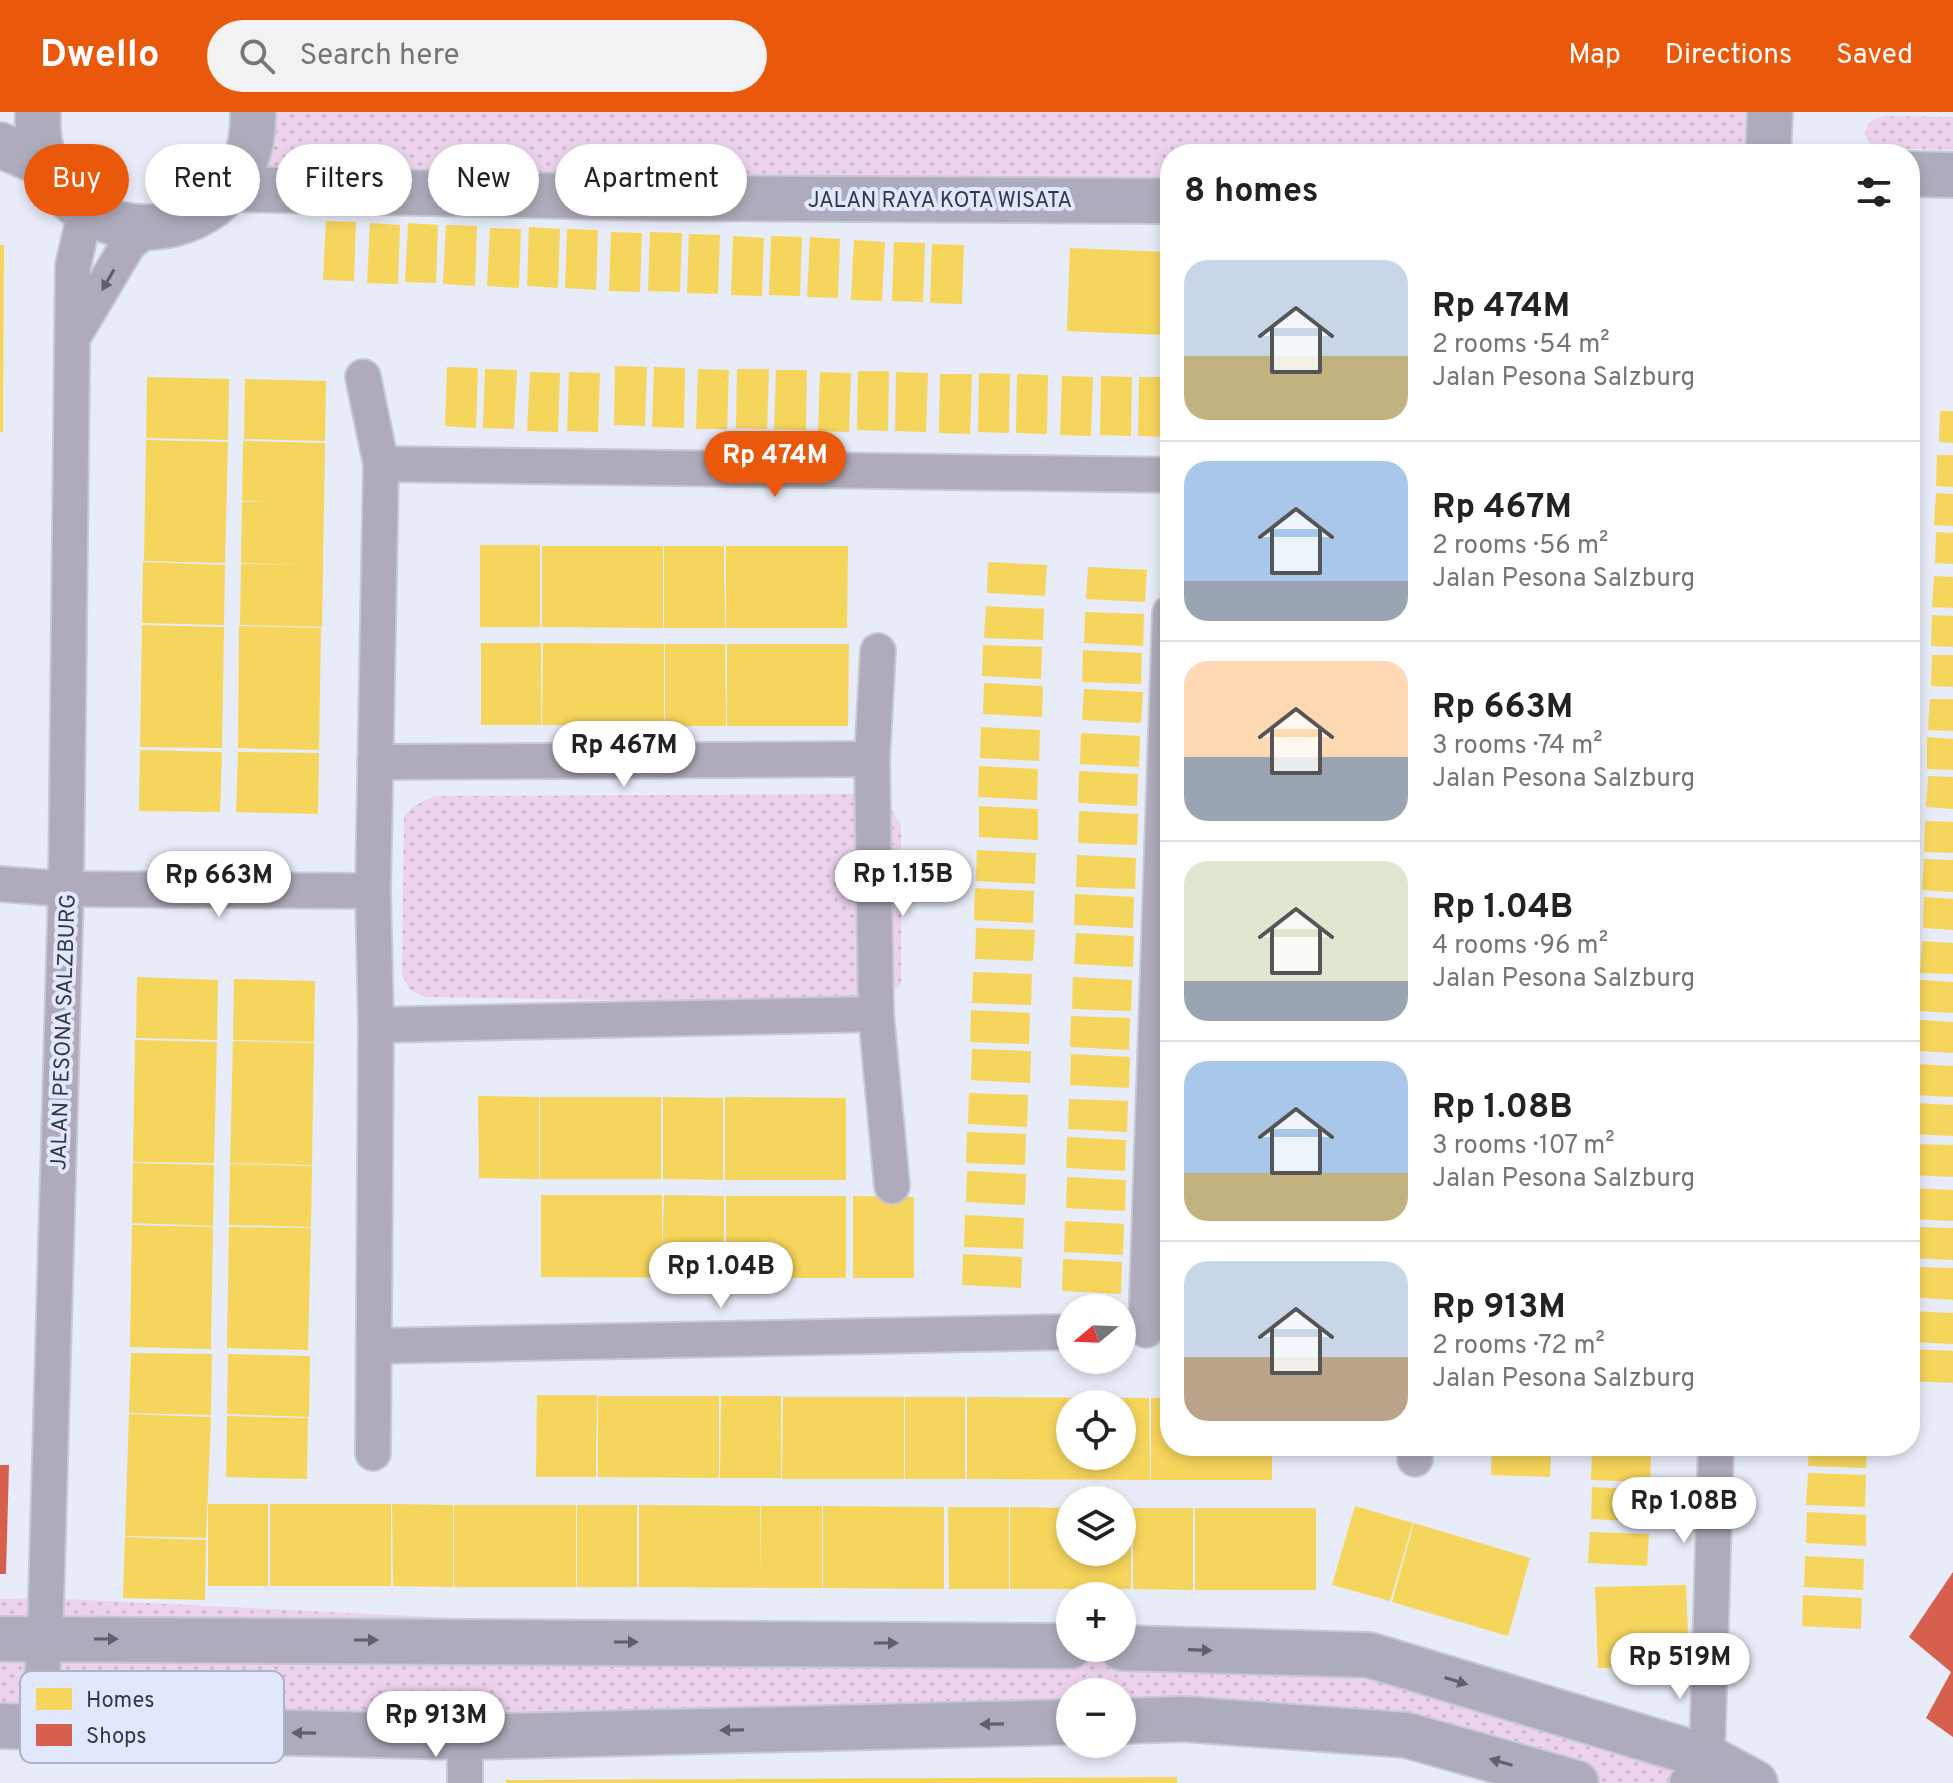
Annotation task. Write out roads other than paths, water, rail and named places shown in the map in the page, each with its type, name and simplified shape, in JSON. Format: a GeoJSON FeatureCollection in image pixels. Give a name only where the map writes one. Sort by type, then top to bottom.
{"type":"FeatureCollection","features":[{"type":"Feature","properties":{"kind":"street"},"geometry":{"type":"LineString","coordinates":[[38,112],[37,131],[40,144]]}},
{"type":"Feature","properties":{"kind":"street"},"geometry":{"type":"LineString","coordinates":[[250,144],[253,112]]}},
{"type":"Feature","properties":{"kind":"street"},"geometry":{"type":"LineString","coordinates":[[1768,144],[1770,112]]}},
{"type":"Feature","properties":{"kind":"street"},"geometry":{"type":"LineString","coordinates":[[0,145],[24,155]]}},
{"type":"Feature","properties":{"kind":"street"},"geometry":{"type":"LineString","coordinates":[[1920,174],[1953,175]]}},
{"type":"Feature","properties":{"kind":"street","name":"JALAN RAYA KOTA WISATA"},"geometry":{"type":"LineString","coordinates":[[260,190],[662,198],[1160,201]]}},
{"type":"Feature","properties":{"kind":"street","name":"JALAN PESONA SALZBURG"},"geometry":{"type":"LineString","coordinates":[[35,1671],[45,1638],[66,889],[73,266],[82,226],[87,216]]}},
{"type":"Feature","properties":{"kind":"street"},"geometry":{"type":"LineString","coordinates":[[96,216],[118,225],[148,229],[179,224],[195,216]]}},
{"type":"Feature","properties":{"kind":"street"},"geometry":{"type":"LineString","coordinates":[[73,337],[129,243],[148,229]]}},
{"type":"Feature","properties":{"kind":"street"},"geometry":{"type":"LineString","coordinates":[[363,377],[381,464],[373,891],[376,1025],[373,1453]]}},
{"type":"Feature","properties":{"kind":"street"},"geometry":{"type":"LineString","coordinates":[[381,464],[1160,475]]}},
{"type":"Feature","properties":{"kind":"street"},"geometry":{"type":"LineString","coordinates":[[878,651],[872,759],[876,1014],[892,1186]]}},
{"type":"Feature","properties":{"kind":"street"},"geometry":{"type":"LineString","coordinates":[[375,762],[872,759]]}},
{"type":"Feature","properties":{"kind":"street"},"geometry":{"type":"LineString","coordinates":[[0,884],[66,889],[373,891]]}},
{"type":"Feature","properties":{"kind":"street"},"geometry":{"type":"LineString","coordinates":[[1146,1330],[1160,912]]}},
{"type":"Feature","properties":{"kind":"street"},"geometry":{"type":"LineString","coordinates":[[376,1025],[876,1014]]}},
{"type":"Feature","properties":{"kind":"street"},"geometry":{"type":"LineString","coordinates":[[374,1346],[1056,1332]]}},
{"type":"Feature","properties":{"kind":"street"},"geometry":{"type":"LineString","coordinates":[[1697,1770],[1715,1456]]}},
{"type":"Feature","properties":{"kind":"street"},"geometry":{"type":"LineString","coordinates":[[0,1639],[1056,1646]]}},
{"type":"Feature","properties":{"kind":"street"},"geometry":{"type":"LineString","coordinates":[[1136,1648],[1369,1655],[1697,1770],[1755,1783]]}},
{"type":"Feature","properties":{"kind":"street"},"geometry":{"type":"LineString","coordinates":[[1136,1721],[1184,1719],[1406,1735],[1576,1783]]}},
{"type":"Feature","properties":{"kind":"street"},"geometry":{"type":"LineString","coordinates":[[284,1733],[465,1737],[1056,1722]]}},
{"type":"Feature","properties":{"kind":"street"},"geometry":{"type":"LineString","coordinates":[[465,1737],[465,1783]]}}]}
